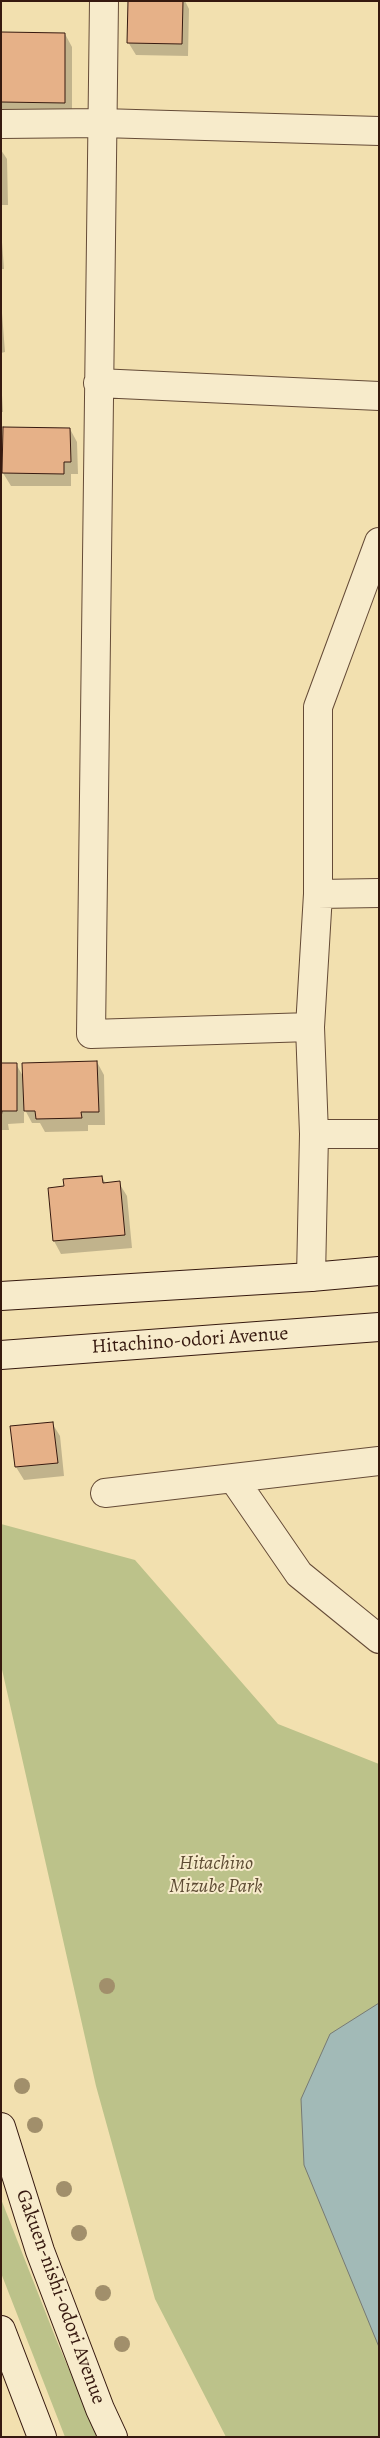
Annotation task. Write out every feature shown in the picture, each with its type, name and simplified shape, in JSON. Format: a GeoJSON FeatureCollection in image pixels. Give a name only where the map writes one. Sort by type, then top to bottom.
{"type":"FeatureCollection","features":[{"type":"Feature","properties":{"kind":"street"},"geometry":{"type":"LineString","coordinates":[[104,1],[91,1034],[310,1027]]}},
{"type":"Feature","properties":{"kind":"street"},"geometry":{"type":"LineString","coordinates":[[1,124],[101,123],[379,131]]}},
{"type":"Feature","properties":{"kind":"street"},"geometry":{"type":"LineString","coordinates":[[98,383],[379,396]]}},
{"type":"Feature","properties":{"kind":"street"},"geometry":{"type":"LineString","coordinates":[[310,1277],[314,1134],[310,1027],[318,894],[318,707],[379,542]]}},
{"type":"Feature","properties":{"kind":"street"},"geometry":{"type":"LineString","coordinates":[[318,894],[379,893]]}},
{"type":"Feature","properties":{"kind":"street"},"geometry":{"type":"LineString","coordinates":[[314,1134],[379,1134]]}},
{"type":"Feature","properties":{"kind":"street"},"geometry":{"type":"LineString","coordinates":[[1,1296],[379,1271]]}},
{"type":"Feature","properties":{"kind":"street","name":"Hitachino-odori Avenue"},"geometry":{"type":"LineString","coordinates":[[1,1355],[379,1327]]}},
{"type":"Feature","properties":{"kind":"street"},"geometry":{"type":"LineString","coordinates":[[105,1493],[379,1461]]}},
{"type":"Feature","properties":{"kind":"street"},"geometry":{"type":"LineString","coordinates":[[233,1478],[299,1574],[379,1639]]}},
{"type":"Feature","properties":{"kind":"street","name":"Gakuen-nishi-odori Avenue"},"geometry":{"type":"LineString","coordinates":[[1,2127],[40,2251],[100,2409],[113,2437]]}},
{"type":"Feature","properties":{"kind":"street"},"geometry":{"type":"LineString","coordinates":[[1,2330],[42,2437]]}},
{"type":"Feature","properties":{"kind":"green space","name":"Hitachino Mizube Park"},"geometry":{"type":"Polygon","coordinates":[[[1,1524],[135,1560],[278,1724],[379,1764],[379,2437],[226,2437],[155,2299],[96,2086],[1,1665],[1,1524]]]}},
{"type":"Feature","properties":{"kind":"green space"},"geometry":{"type":"Polygon","coordinates":[[[1,2199],[56,2339],[98,2437],[65,2437],[1,2273],[1,2199]]]}},
{"type":"Feature","properties":{"kind":"water"},"geometry":{"type":"Polygon","coordinates":[[[379,2003],[379,2347],[304,2165],[301,2099],[330,2034],[379,2003]]]}},
{"type":"Feature","properties":{"kind":"building"},"geometry":{"type":"Polygon","coordinates":[[[128,1],[183,1],[182,44],[127,43],[128,1]]]}},
{"type":"Feature","properties":{"kind":"building"},"geometry":{"type":"Polygon","coordinates":[[[1,32],[65,33],[65,103],[1,102],[1,32]]]}},
{"type":"Feature","properties":{"kind":"building"},"geometry":{"type":"Polygon","coordinates":[[[3,427],[70,428],[71,462],[64,462],[64,474],[2,473],[3,427]]]}},
{"type":"Feature","properties":{"kind":"building"},"geometry":{"type":"Polygon","coordinates":[[[97,1061],[99,1112],[81,1112],[82,1118],[36,1119],[35,1111],[24,1111],[22,1063],[97,1061]]]}},
{"type":"Feature","properties":{"kind":"building"},"geometry":{"type":"Polygon","coordinates":[[[1,1063],[17,1063],[17,1111],[2,1111],[1,1118],[1,1063]]]}},
{"type":"Feature","properties":{"kind":"building"},"geometry":{"type":"Polygon","coordinates":[[[102,1176],[103,1183],[120,1181],[125,1235],[53,1241],[48,1188],[64,1186],[63,1179],[102,1176]]]}},
{"type":"Feature","properties":{"kind":"building"},"geometry":{"type":"Polygon","coordinates":[[[53,1422],[58,1463],[15,1467],[10,1426],[53,1422]]]}}]}
